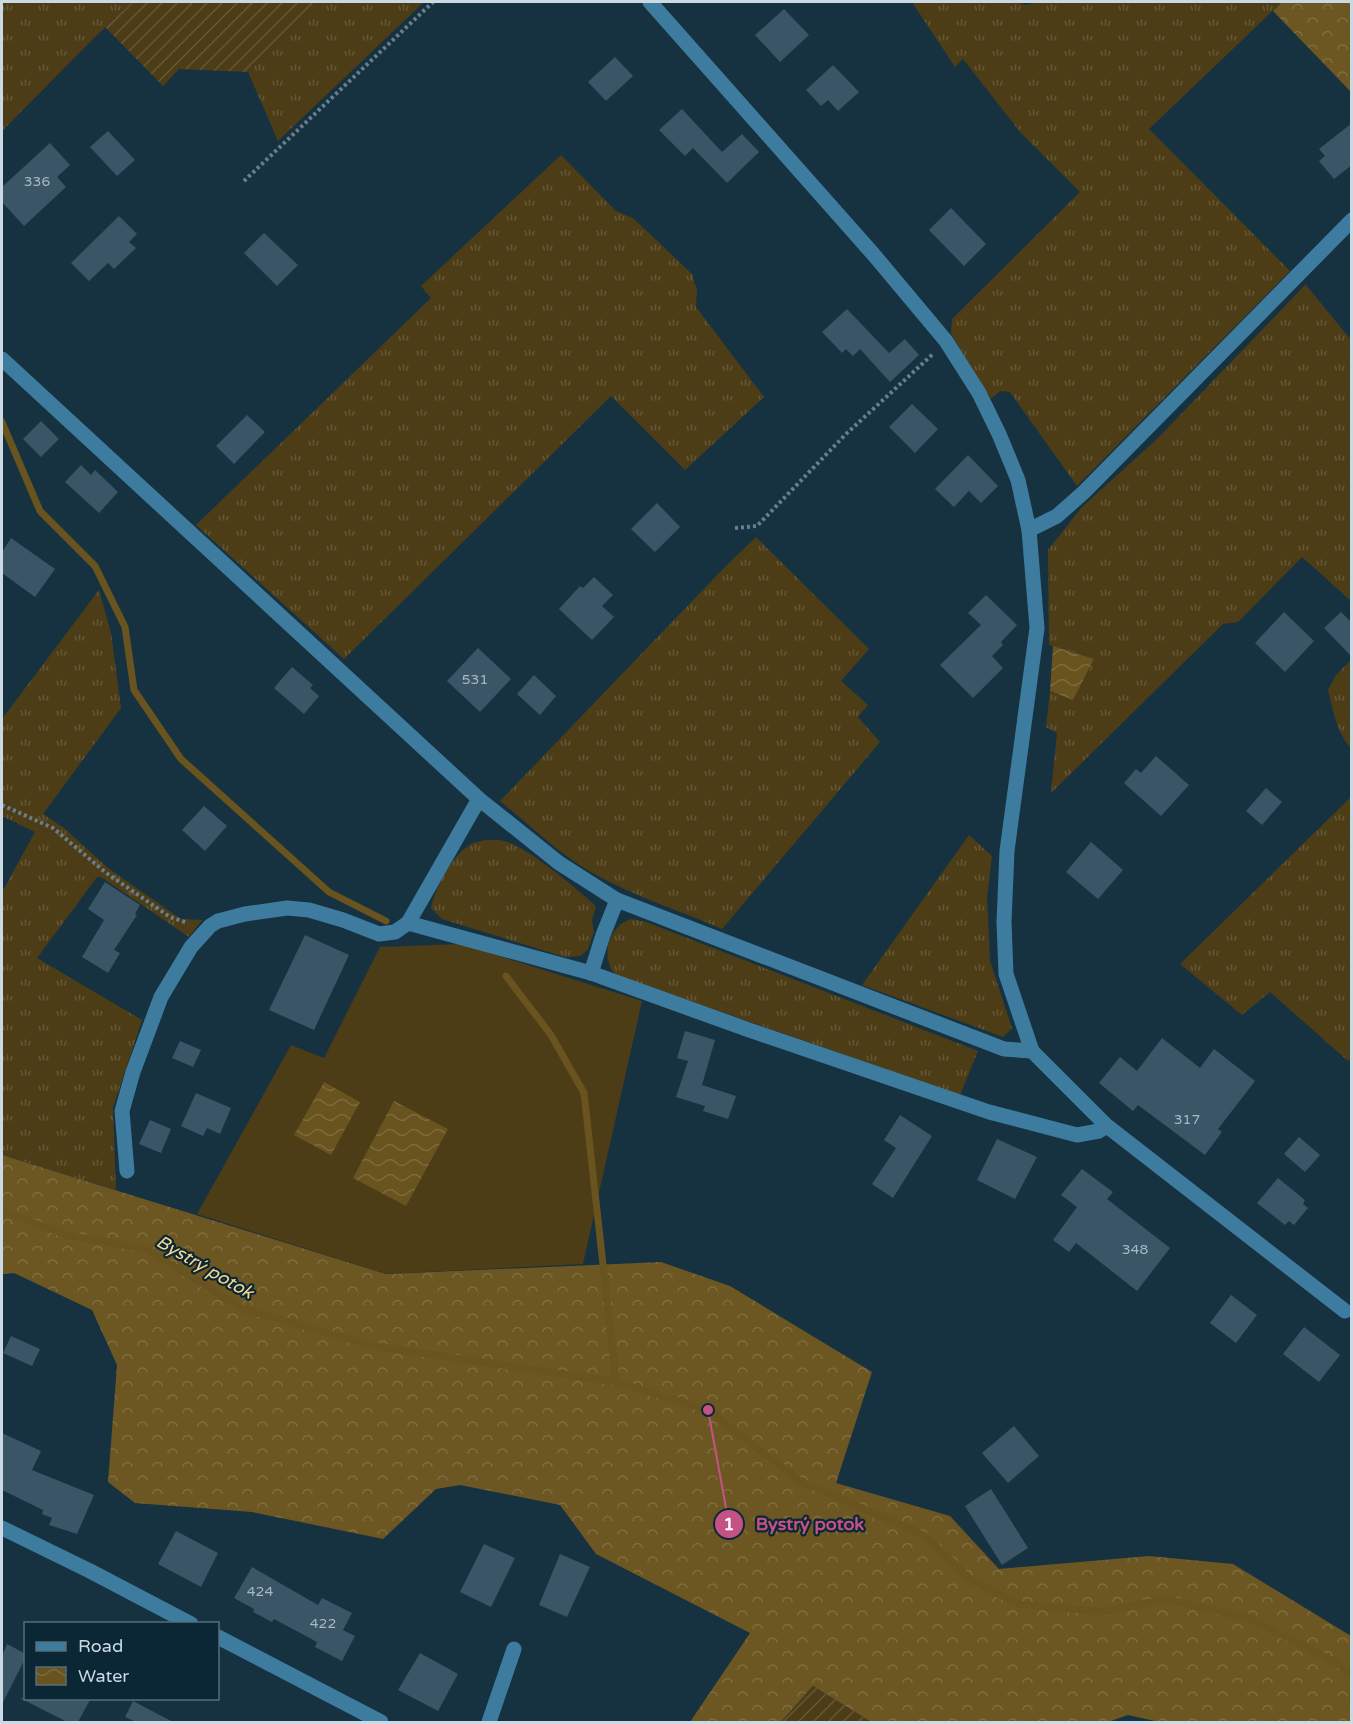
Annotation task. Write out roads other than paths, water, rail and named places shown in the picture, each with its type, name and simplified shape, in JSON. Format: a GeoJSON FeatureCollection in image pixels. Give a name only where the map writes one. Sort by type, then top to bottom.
{"type":"FeatureCollection","features":[{"type":"Feature","properties":{"kind":"street"},"geometry":{"type":"LineString","coordinates":[[650,2],[874,255],[946,341],[979,393],[1018,480],[1029,530],[1036,628],[1007,850],[1004,922],[1006,974],[1032,1051],[1107,1126],[1349,1311]]}},
{"type":"Feature","properties":{"kind":"street"},"geometry":{"type":"LineString","coordinates":[[1029,530],[1057,516],[1084,492],[1352,220]]}},
{"type":"Feature","properties":{"kind":"street"},"geometry":{"type":"LineString","coordinates":[[2,359],[479,799],[559,863],[617,900],[1004,1049],[1032,1051]]}},
{"type":"Feature","properties":{"kind":"street"},"geometry":{"type":"LineString","coordinates":[[127,1171],[122,1111],[133,1072],[161,997],[191,947],[210,926],[218,921],[245,914],[287,908],[309,910],[380,934],[395,932],[408,923],[479,799]]}},
{"type":"Feature","properties":{"kind":"street"},"geometry":{"type":"LineString","coordinates":[[591,973],[617,900]]}},
{"type":"Feature","properties":{"kind":"street"},"geometry":{"type":"LineString","coordinates":[[408,923],[591,973],[989,1112],[1077,1135],[1099,1131],[1107,1126]]}},
{"type":"Feature","properties":{"kind":"street"},"geometry":{"type":"LineString","coordinates":[[2,1528],[189,1622]]}},
{"type":"Feature","properties":{"kind":"street"},"geometry":{"type":"LineString","coordinates":[[219,1638],[381,1722]]}},
{"type":"Feature","properties":{"kind":"street"},"geometry":{"type":"LineString","coordinates":[[489,1722],[514,1649]]}},
{"type":"Feature","properties":{"kind":"water"},"geometry":{"type":"Polygon","coordinates":[[[1053,646],[1094,659],[1073,700],[1050,691],[1053,646]]]}},
{"type":"Feature","properties":{"kind":"water"},"geometry":{"type":"Polygon","coordinates":[[[324,1082],[360,1102],[331,1155],[294,1135],[324,1082]]]}},
{"type":"Feature","properties":{"kind":"water"},"geometry":{"type":"Polygon","coordinates":[[[394,1101],[448,1129],[406,1206],[353,1178],[394,1101]]]}},
{"type":"Feature","properties":{"kind":"waterway"},"geometry":{"type":"LineString","coordinates":[[2,422],[40,511],[95,566],[125,627],[134,690],[181,759],[329,892],[386,921]]}},
{"type":"Feature","properties":{"kind":"waterway"},"geometry":{"type":"LineString","coordinates":[[506,976],[551,1035],[584,1093],[616,1382]]}},
{"type":"Feature","properties":{"kind":"waterway","name":"Bystrý potok"},"geometry":{"type":"LineString","coordinates":[[2,1211],[66,1235],[146,1249],[243,1309],[373,1346],[616,1382],[708,1410],[800,1481],[927,1537],[972,1581],[1018,1604],[1103,1612],[1166,1599],[1250,1618],[1340,1665],[1352,1676]]}},
{"type":"Feature","properties":{"kind":"place","name":"Bystrý potok"},"geometry":{"type":"Point","coordinates":[708,1410]}}]}
